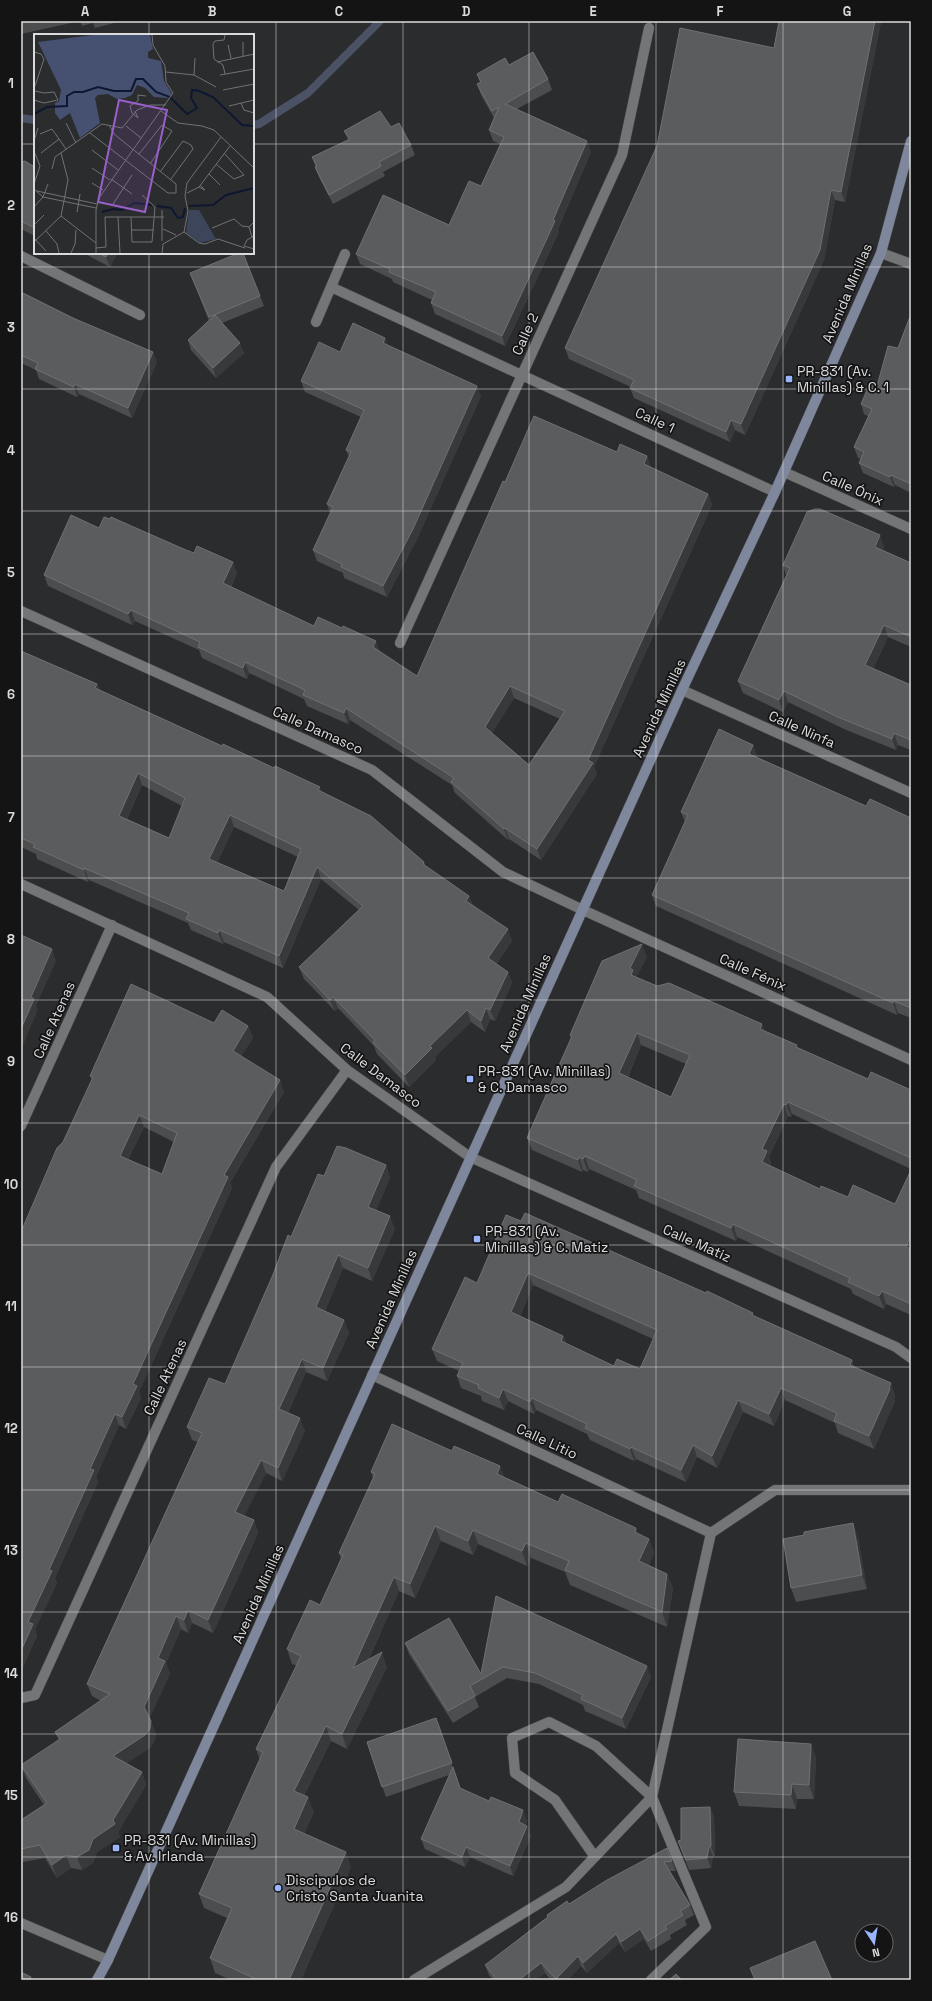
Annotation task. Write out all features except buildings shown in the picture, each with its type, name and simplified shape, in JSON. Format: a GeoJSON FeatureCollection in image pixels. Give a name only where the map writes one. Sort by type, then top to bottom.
{"type":"FeatureCollection","features":[{"type":"Feature","properties":{"kind":"street","name":"Calle 2"},"geometry":{"type":"LineString","coordinates":[[400,643],[622,155],[649,28]]}},
{"type":"Feature","properties":{"kind":"street","name":"Avenida Minillas"},"geometry":{"type":"LineString","coordinates":[[97,1980],[108,1960],[682,690],[775,492],[881,253],[911,141]]}},
{"type":"Feature","properties":{"kind":"street"},"geometry":{"type":"LineString","coordinates":[[881,253],[911,264]]}},
{"type":"Feature","properties":{"kind":"street"},"geometry":{"type":"LineString","coordinates":[[316,322],[345,254]]}},
{"type":"Feature","properties":{"kind":"street"},"geometry":{"type":"LineString","coordinates":[[21,256],[140,315]]}},
{"type":"Feature","properties":{"kind":"street","name":"Calle 1"},"geometry":{"type":"LineString","coordinates":[[331,287],[775,492]]}},
{"type":"Feature","properties":{"kind":"street","name":"Calle Ónix"},"geometry":{"type":"LineString","coordinates":[[784,472],[911,529]]}},
{"type":"Feature","properties":{"kind":"street","name":"Calle Damasco"},"geometry":{"type":"LineString","coordinates":[[21,611],[372,770],[503,872],[583,910]]}},
{"type":"Feature","properties":{"kind":"street","name":"Calle Ninfa"},"geometry":{"type":"LineString","coordinates":[[682,690],[911,793]]}},
{"type":"Feature","properties":{"kind":"street","name":"Calle Damasco"},"geometry":{"type":"LineString","coordinates":[[21,884],[267,997],[347,1070],[470,1157]]}},
{"type":"Feature","properties":{"kind":"street","name":"Calle Fénix"},"geometry":{"type":"LineString","coordinates":[[583,910],[911,1060]]}},
{"type":"Feature","properties":{"kind":"street","name":"Calle Atenas"},"geometry":{"type":"LineString","coordinates":[[21,1126],[112,925]]}},
{"type":"Feature","properties":{"kind":"street","name":"Calle Atenas"},"geometry":{"type":"LineString","coordinates":[[21,1698],[35,1695],[276,1167],[347,1070]]}},
{"type":"Feature","properties":{"kind":"street","name":"Calle Matiz"},"geometry":{"type":"LineString","coordinates":[[470,1157],[896,1347],[911,1358]]}},
{"type":"Feature","properties":{"kind":"street","name":"Calle Litio"},"geometry":{"type":"LineString","coordinates":[[372,1375],[710,1533]]}},
{"type":"Feature","properties":{"kind":"street"},"geometry":{"type":"LineString","coordinates":[[414,1980],[566,1887],[652,1797],[710,1533],[775,1490],[911,1490]]}},
{"type":"Feature","properties":{"kind":"street"},"geometry":{"type":"LineString","coordinates":[[595,1857],[555,1800],[516,1773],[512,1738],[549,1722],[596,1746],[652,1797],[706,1927],[651,1980]]}},
{"type":"Feature","properties":{"kind":"street"},"geometry":{"type":"LineString","coordinates":[[21,1923],[108,1960]]}},
{"type":"Feature","properties":{"kind":"waterway"},"geometry":{"type":"LineString","coordinates":[[254,125],[259,124],[308,93],[380,21]]}},
{"type":"Feature","properties":{"kind":"waterway"},"geometry":{"type":"LineString","coordinates":[[21,118],[34,120]]}},
{"type":"Feature","properties":{"kind":"place","name":"PR-831 (Av. Minillas) & C. 1"},"geometry":{"type":"Point","coordinates":[789,379]}},
{"type":"Feature","properties":{"kind":"place","name":"PR-831 (Av. Minillas) & C. Damasco"},"geometry":{"type":"Point","coordinates":[470,1079]}},
{"type":"Feature","properties":{"kind":"place","name":"PR-831 (Av. Minillas) & C. Matiz"},"geometry":{"type":"Point","coordinates":[477,1239]}},
{"type":"Feature","properties":{"kind":"place","name":"PR-831 (Av. Minillas) & Av. Irlanda"},"geometry":{"type":"Point","coordinates":[116,1848]}},
{"type":"Feature","properties":{"kind":"place","name":"Discipulos de Cristo Santa Juanita"},"geometry":{"type":"Point","coordinates":[278,1888]}}]}
